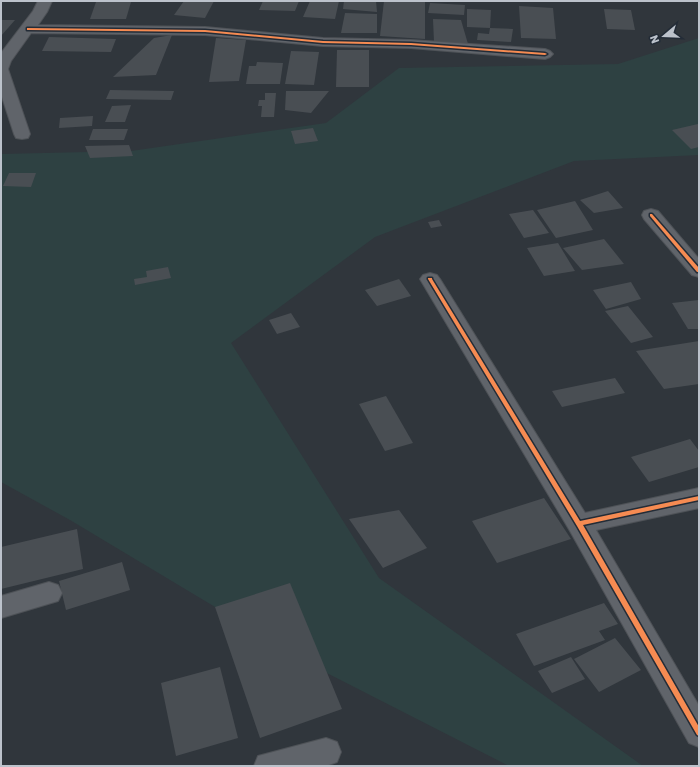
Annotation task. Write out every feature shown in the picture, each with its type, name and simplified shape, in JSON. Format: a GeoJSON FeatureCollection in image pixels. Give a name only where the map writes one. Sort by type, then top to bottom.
{"type":"FeatureCollection","features":[{"type":"Feature","properties":{"kind":"street"},"geometry":{"type":"LineString","coordinates":[[22,134],[1,70],[3,61],[40,12],[45,1]]}},
{"type":"Feature","properties":{"kind":"street"},"geometry":{"type":"LineString","coordinates":[[28,29],[205,31],[323,42],[411,44],[545,54]]}},
{"type":"Feature","properties":{"kind":"street"},"geometry":{"type":"LineString","coordinates":[[651,215],[699,271]]}},
{"type":"Feature","properties":{"kind":"street"},"geometry":{"type":"LineString","coordinates":[[430,279],[580,524],[699,733]]}},
{"type":"Feature","properties":{"kind":"street"},"geometry":{"type":"LineString","coordinates":[[580,524],[699,498]]}},
{"type":"Feature","properties":{"kind":"street"},"geometry":{"type":"LineString","coordinates":[[1,607],[49,593]]}},
{"type":"Feature","properties":{"kind":"street"},"geometry":{"type":"LineString","coordinates":[[269,766],[326,752]]}},
{"type":"Feature","properties":{"kind":"shaded area"},"geometry":{"type":"Polygon","coordinates":[[[699,38],[699,155],[574,161],[375,237],[231,343],[379,578],[643,766],[509,766],[317,668],[70,520],[1,482],[1,154],[131,151],[326,123],[399,68],[618,64],[699,38]]]}},
{"type":"Feature","properties":{"kind":"building"},"geometry":{"type":"Polygon","coordinates":[[[184,1],[214,1],[205,18],[174,15],[184,1]]]}},
{"type":"Feature","properties":{"kind":"building"},"geometry":{"type":"Polygon","coordinates":[[[263,1],[299,1],[295,11],[259,10],[263,1]]]}},
{"type":"Feature","properties":{"kind":"building"},"geometry":{"type":"Polygon","coordinates":[[[310,1],[339,1],[335,19],[303,17],[310,1]]]}},
{"type":"Feature","properties":{"kind":"building"},"geometry":{"type":"Polygon","coordinates":[[[344,1],[376,1],[377,12],[343,9],[344,1]]]}},
{"type":"Feature","properties":{"kind":"building"},"geometry":{"type":"Polygon","coordinates":[[[384,1],[425,1],[425,39],[380,36],[384,1]]]}},
{"type":"Feature","properties":{"kind":"building"},"geometry":{"type":"Polygon","coordinates":[[[96,2],[131,2],[126,19],[90,19],[96,2]]]}},
{"type":"Feature","properties":{"kind":"building"},"geometry":{"type":"Polygon","coordinates":[[[430,3],[465,5],[464,15],[428,13],[430,3]]]}},
{"type":"Feature","properties":{"kind":"building"},"geometry":{"type":"Polygon","coordinates":[[[519,6],[553,8],[556,39],[521,38],[519,6]]]}},
{"type":"Feature","properties":{"kind":"building"},"geometry":{"type":"Polygon","coordinates":[[[467,9],[491,10],[490,28],[467,27],[467,9]]]}},
{"type":"Feature","properties":{"kind":"building"},"geometry":{"type":"Polygon","coordinates":[[[604,9],[631,10],[635,30],[607,29],[604,9]]]}},
{"type":"Feature","properties":{"kind":"building"},"geometry":{"type":"Polygon","coordinates":[[[345,13],[377,14],[377,33],[341,33],[345,13]]]}},
{"type":"Feature","properties":{"kind":"building"},"geometry":{"type":"Polygon","coordinates":[[[433,19],[461,20],[468,44],[434,42],[433,19]]]}},
{"type":"Feature","properties":{"kind":"building"},"geometry":{"type":"Polygon","coordinates":[[[1,20],[15,20],[1,36],[1,20]]]}},
{"type":"Feature","properties":{"kind":"building"},"geometry":{"type":"Polygon","coordinates":[[[490,28],[513,29],[511,42],[477,40],[478,33],[489,34],[490,28]]]}},
{"type":"Feature","properties":{"kind":"building"},"geometry":{"type":"Polygon","coordinates":[[[172,35],[156,75],[113,77],[154,38],[172,35]]]}},
{"type":"Feature","properties":{"kind":"building"},"geometry":{"type":"Polygon","coordinates":[[[49,37],[116,39],[111,52],[42,51],[49,37]]]}},
{"type":"Feature","properties":{"kind":"building"},"geometry":{"type":"Polygon","coordinates":[[[216,38],[246,40],[239,81],[209,82],[216,38]]]}},
{"type":"Feature","properties":{"kind":"building"},"geometry":{"type":"Polygon","coordinates":[[[337,50],[369,50],[369,87],[336,87],[337,50]]]}},
{"type":"Feature","properties":{"kind":"building"},"geometry":{"type":"Polygon","coordinates":[[[291,51],[319,52],[314,85],[285,84],[291,51]]]}},
{"type":"Feature","properties":{"kind":"building"},"geometry":{"type":"Polygon","coordinates":[[[257,62],[283,63],[280,84],[246,84],[249,66],[256,66],[257,62]]]}},
{"type":"Feature","properties":{"kind":"building"},"geometry":{"type":"Polygon","coordinates":[[[110,90],[174,91],[171,100],[106,99],[110,90]]]}},
{"type":"Feature","properties":{"kind":"building"},"geometry":{"type":"Polygon","coordinates":[[[286,91],[329,91],[311,113],[285,110],[286,91]]]}},
{"type":"Feature","properties":{"kind":"building"},"geometry":{"type":"Polygon","coordinates":[[[265,93],[276,93],[274,117],[261,117],[262,106],[258,106],[259,100],[265,100],[265,93]]]}},
{"type":"Feature","properties":{"kind":"building"},"geometry":{"type":"Polygon","coordinates":[[[131,105],[125,122],[105,122],[112,106],[131,105]]]}},
{"type":"Feature","properties":{"kind":"building"},"geometry":{"type":"Polygon","coordinates":[[[93,116],[92,126],[59,128],[60,118],[93,116]]]}},
{"type":"Feature","properties":{"kind":"building"},"geometry":{"type":"Polygon","coordinates":[[[698,124],[699,147],[691,149],[672,130],[698,124]]]}},
{"type":"Feature","properties":{"kind":"building"},"geometry":{"type":"Polygon","coordinates":[[[313,128],[318,141],[295,144],[291,131],[313,128]]]}},
{"type":"Feature","properties":{"kind":"building"},"geometry":{"type":"Polygon","coordinates":[[[93,129],[128,129],[124,140],[89,140],[93,129]]]}},
{"type":"Feature","properties":{"kind":"building"},"geometry":{"type":"Polygon","coordinates":[[[129,145],[133,156],[90,158],[85,146],[129,145]]]}},
{"type":"Feature","properties":{"kind":"building"},"geometry":{"type":"Polygon","coordinates":[[[9,173],[36,173],[31,187],[3,186],[9,173]]]}},
{"type":"Feature","properties":{"kind":"building"},"geometry":{"type":"Polygon","coordinates":[[[608,191],[623,208],[594,213],[580,200],[608,191]]]}},
{"type":"Feature","properties":{"kind":"building"},"geometry":{"type":"Polygon","coordinates":[[[575,201],[593,230],[556,238],[537,210],[575,201]]]}},
{"type":"Feature","properties":{"kind":"building"},"geometry":{"type":"Polygon","coordinates":[[[533,210],[549,233],[524,238],[509,214],[533,210]]]}},
{"type":"Feature","properties":{"kind":"building"},"geometry":{"type":"Polygon","coordinates":[[[439,220],[442,226],[431,228],[428,222],[439,220]]]}},
{"type":"Feature","properties":{"kind":"building"},"geometry":{"type":"Polygon","coordinates":[[[604,239],[624,264],[582,270],[563,248],[604,239]]]}},
{"type":"Feature","properties":{"kind":"building"},"geometry":{"type":"Polygon","coordinates":[[[558,243],[575,271],[544,276],[527,248],[558,243]]]}},
{"type":"Feature","properties":{"kind":"building"},"geometry":{"type":"Polygon","coordinates":[[[168,267],[171,278],[135,285],[134,279],[147,277],[146,271],[168,267]]]}},
{"type":"Feature","properties":{"kind":"building"},"geometry":{"type":"Polygon","coordinates":[[[399,279],[411,296],[377,306],[365,290],[399,279]]]}},
{"type":"Feature","properties":{"kind":"building"},"geometry":{"type":"Polygon","coordinates":[[[631,282],[641,299],[606,309],[593,290],[631,282]]]}},
{"type":"Feature","properties":{"kind":"building"},"geometry":{"type":"Polygon","coordinates":[[[699,300],[699,329],[688,329],[672,303],[699,300]]]}},
{"type":"Feature","properties":{"kind":"building"},"geometry":{"type":"Polygon","coordinates":[[[628,306],[653,337],[631,343],[605,311],[628,306]]]}},
{"type":"Feature","properties":{"kind":"building"},"geometry":{"type":"Polygon","coordinates":[[[291,313],[300,327],[277,334],[269,320],[291,313]]]}},
{"type":"Feature","properties":{"kind":"building"},"geometry":{"type":"Polygon","coordinates":[[[699,341],[699,384],[664,389],[636,351],[699,341]]]}},
{"type":"Feature","properties":{"kind":"building"},"geometry":{"type":"Polygon","coordinates":[[[615,378],[625,393],[562,407],[552,391],[615,378]]]}},
{"type":"Feature","properties":{"kind":"building"},"geometry":{"type":"Polygon","coordinates":[[[386,396],[413,443],[385,451],[359,404],[386,396]]]}},
{"type":"Feature","properties":{"kind":"building"},"geometry":{"type":"Polygon","coordinates":[[[690,439],[699,451],[699,467],[649,482],[631,457],[690,439]]]}},
{"type":"Feature","properties":{"kind":"building"},"geometry":{"type":"Polygon","coordinates":[[[544,498],[571,539],[497,563],[472,521],[544,498]]]}},
{"type":"Feature","properties":{"kind":"building"},"geometry":{"type":"Polygon","coordinates":[[[399,510],[427,548],[383,568],[349,519],[399,510]]]}},
{"type":"Feature","properties":{"kind":"building"},"geometry":{"type":"Polygon","coordinates":[[[77,529],[83,569],[1,589],[1,547],[77,529]]]}},
{"type":"Feature","properties":{"kind":"building"},"geometry":{"type":"Polygon","coordinates":[[[122,562],[130,590],[66,610],[59,581],[122,562]]]}},
{"type":"Feature","properties":{"kind":"building"},"geometry":{"type":"Polygon","coordinates":[[[290,583],[342,709],[260,738],[215,607],[290,583]]]}},
{"type":"Feature","properties":{"kind":"building"},"geometry":{"type":"Polygon","coordinates":[[[604,603],[618,624],[599,631],[605,640],[534,666],[516,634],[604,603]]]}},
{"type":"Feature","properties":{"kind":"building"},"geometry":{"type":"Polygon","coordinates":[[[615,638],[641,670],[599,692],[574,659],[615,638]]]}},
{"type":"Feature","properties":{"kind":"building"},"geometry":{"type":"Polygon","coordinates":[[[571,657],[585,679],[552,693],[538,671],[571,657]]]}},
{"type":"Feature","properties":{"kind":"building"},"geometry":{"type":"Polygon","coordinates":[[[220,667],[238,738],[176,756],[161,683],[220,667]]]}},
{"type":"Feature","properties":{"kind":"cycle path"},"geometry":{"type":"LineString","coordinates":[[28,29],[205,31],[323,42],[411,44],[545,54]]}},
{"type":"Feature","properties":{"kind":"cycle path"},"geometry":{"type":"LineString","coordinates":[[651,215],[699,271]]}},
{"type":"Feature","properties":{"kind":"cycle path"},"geometry":{"type":"LineString","coordinates":[[430,279],[579,524],[699,498]]}},
{"type":"Feature","properties":{"kind":"cycle path"},"geometry":{"type":"LineString","coordinates":[[579,524],[699,733]]}}]}
